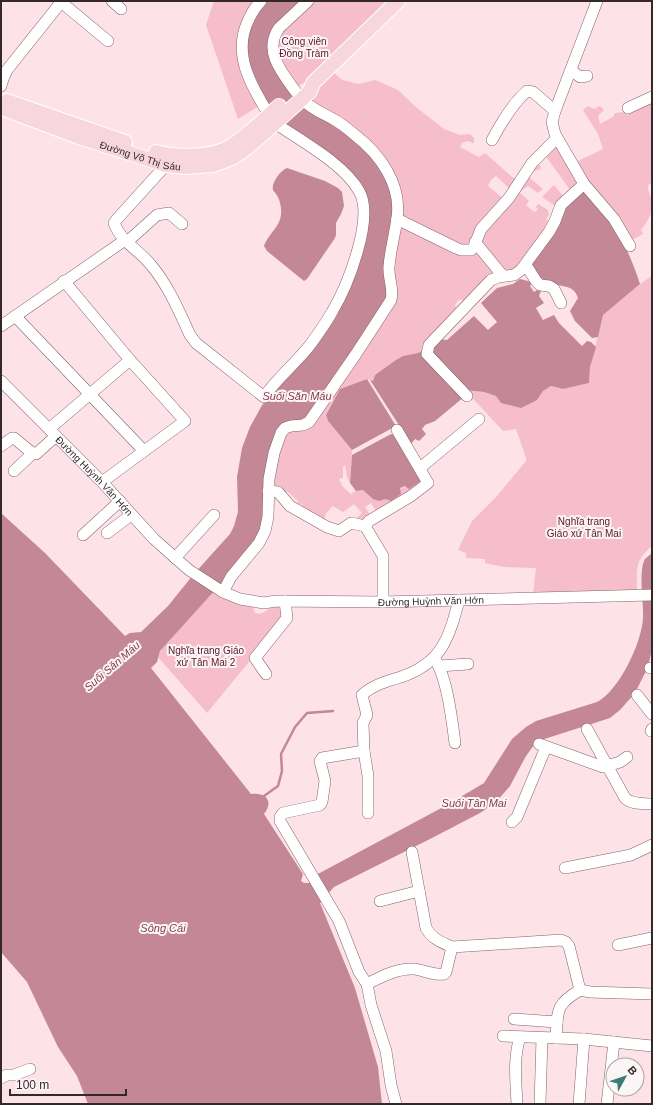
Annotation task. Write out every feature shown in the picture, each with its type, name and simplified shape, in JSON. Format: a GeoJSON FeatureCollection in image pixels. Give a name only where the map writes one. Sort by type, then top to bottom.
{"type":"FeatureCollection","features":[{"type":"Feature","properties":{"kind":"main road"},"geometry":{"type":"LineString","coordinates":[[272,119],[299,95],[304,84],[313,83],[398,1]]}},
{"type":"Feature","properties":{"kind":"main road","name":"Đường Võ Thị Sáu"},"geometry":{"type":"LineString","coordinates":[[1,101],[9,100],[135,145],[160,153],[179,156],[206,154],[226,149],[272,119]]}},
{"type":"Feature","properties":{"kind":"main road","name":"Đường Võ Thị Sáu"},"geometry":{"type":"LineString","coordinates":[[1,105],[7,110],[79,137],[166,165],[185,167],[213,165],[232,158],[248,147],[272,119]]}},
{"type":"Feature","properties":{"kind":"street"},"geometry":{"type":"LineString","coordinates":[[2,81],[10,66],[61,1],[108,41]]}},
{"type":"Feature","properties":{"kind":"street"},"geometry":{"type":"LineString","coordinates":[[112,1],[121,9]]}},
{"type":"Feature","properties":{"kind":"street"},"geometry":{"type":"LineString","coordinates":[[166,165],[114,224],[126,241],[151,264],[159,275],[190,335],[196,342],[264,397],[309,346],[333,311],[358,251],[365,215],[364,204],[360,192],[345,173],[335,164],[272,119],[253,89],[243,63],[242,45],[244,30],[252,13],[261,1]]}},
{"type":"Feature","properties":{"kind":"street"},"geometry":{"type":"LineString","coordinates":[[223,592],[231,577],[253,551],[265,531],[268,517],[269,479],[274,452],[281,433],[285,428],[303,425],[309,422],[356,354],[391,300],[393,293],[389,266],[397,218],[394,188],[384,166],[374,152],[347,128],[318,111],[299,95],[280,68],[273,52],[272,43],[279,28],[308,1]]}},
{"type":"Feature","properties":{"kind":"street"},"geometry":{"type":"LineString","coordinates":[[597,1],[555,111],[552,126],[557,138],[584,184],[614,219],[630,246]]}},
{"type":"Feature","properties":{"kind":"street"},"geometry":{"type":"LineString","coordinates":[[571,70],[580,77],[586,76]]}},
{"type":"Feature","properties":{"kind":"street"},"geometry":{"type":"LineString","coordinates":[[492,140],[504,118],[522,95],[527,91],[533,92],[555,111]]}},
{"type":"Feature","properties":{"kind":"street"},"geometry":{"type":"LineString","coordinates":[[628,108],[652,97]]}},
{"type":"Feature","properties":{"kind":"street"},"geometry":{"type":"LineString","coordinates":[[397,218],[461,250],[471,250],[474,247],[481,230],[509,198],[532,162],[557,138]]}},
{"type":"Feature","properties":{"kind":"street"},"geometry":{"type":"LineString","coordinates":[[467,396],[427,354],[428,347],[486,285],[495,278],[518,273],[526,265],[549,232],[555,221],[560,205],[584,184]]}},
{"type":"Feature","properties":{"kind":"street"},"geometry":{"type":"LineString","coordinates":[[1,326],[64,281],[126,241],[160,214],[169,213],[182,224]]}},
{"type":"Feature","properties":{"kind":"street"},"geometry":{"type":"LineString","coordinates":[[475,242],[503,276]]}},
{"type":"Feature","properties":{"kind":"street"},"geometry":{"type":"LineString","coordinates":[[526,265],[540,285],[554,289],[561,303]]}},
{"type":"Feature","properties":{"kind":"street"},"geometry":{"type":"LineString","coordinates":[[64,281],[130,360],[185,421],[102,482]]}},
{"type":"Feature","properties":{"kind":"street"},"geometry":{"type":"LineString","coordinates":[[15,316],[144,451]]}},
{"type":"Feature","properties":{"kind":"street"},"geometry":{"type":"LineString","coordinates":[[14,471],[33,453],[36,454],[39,452],[52,433],[90,394],[130,360]]}},
{"type":"Feature","properties":{"kind":"street","name":"Đường Huỳnh Văn Hớn"},"geometry":{"type":"LineString","coordinates":[[1,382],[102,482],[154,539],[189,570],[223,592],[240,599],[264,603],[285,601],[383,602],[640,594],[652,595]]}},
{"type":"Feature","properties":{"kind":"street"},"geometry":{"type":"LineString","coordinates":[[420,468],[479,419]]}},
{"type":"Feature","properties":{"kind":"street"},"geometry":{"type":"LineString","coordinates":[[365,526],[369,521],[385,510],[412,496],[428,483],[397,430]]}},
{"type":"Feature","properties":{"kind":"street"},"geometry":{"type":"LineString","coordinates":[[1,446],[14,438],[33,453]]}},
{"type":"Feature","properties":{"kind":"street"},"geometry":{"type":"LineString","coordinates":[[268,490],[278,492],[290,506],[330,528],[339,531],[351,523],[365,526],[383,556],[383,602]]}},
{"type":"Feature","properties":{"kind":"street"},"geometry":{"type":"LineString","coordinates":[[83,535],[120,501]]}},
{"type":"Feature","properties":{"kind":"street"},"geometry":{"type":"LineString","coordinates":[[176,558],[214,514]]}},
{"type":"Feature","properties":{"kind":"street"},"geometry":{"type":"LineString","coordinates":[[107,533],[131,515]]}},
{"type":"Feature","properties":{"kind":"street"},"geometry":{"type":"LineString","coordinates":[[455,743],[451,714],[436,662],[452,628],[459,600]]}},
{"type":"Feature","properties":{"kind":"street"},"geometry":{"type":"LineString","coordinates":[[266,674],[255,658],[287,618],[285,601]]}},
{"type":"Feature","properties":{"kind":"street"},"geometry":{"type":"LineString","coordinates":[[368,813],[368,776],[364,751],[363,723],[367,715],[362,695],[382,683],[436,662],[468,664]]}},
{"type":"Feature","properties":{"kind":"street"},"geometry":{"type":"LineString","coordinates":[[637,695],[652,714]]}},
{"type":"Feature","properties":{"kind":"street"},"geometry":{"type":"LineString","coordinates":[[587,729],[625,798],[633,803],[652,804]]}},
{"type":"Feature","properties":{"kind":"street"},"geometry":{"type":"LineString","coordinates":[[512,822],[517,817],[542,745],[603,767],[620,762],[627,757]]}},
{"type":"Feature","properties":{"kind":"street"},"geometry":{"type":"LineString","coordinates":[[364,751],[322,758],[320,761],[325,781],[322,802],[320,805],[283,813],[280,821],[310,874],[339,920],[359,972],[367,984],[371,1005],[386,1051],[391,1085],[396,1104]]}},
{"type":"Feature","properties":{"kind":"street"},"geometry":{"type":"LineString","coordinates":[[565,868],[632,855],[652,845]]}},
{"type":"Feature","properties":{"kind":"street"},"geometry":{"type":"LineString","coordinates":[[412,852],[426,928],[430,935],[452,947],[561,940],[566,942],[568,946],[580,990]]}},
{"type":"Feature","properties":{"kind":"street"},"geometry":{"type":"LineString","coordinates":[[380,901],[419,891]]}},
{"type":"Feature","properties":{"kind":"street"},"geometry":{"type":"LineString","coordinates":[[618,945],[652,938]]}},
{"type":"Feature","properties":{"kind":"street"},"geometry":{"type":"LineString","coordinates":[[367,984],[392,972],[404,969],[414,969],[444,974],[446,972],[452,947]]}},
{"type":"Feature","properties":{"kind":"street"},"geometry":{"type":"LineString","coordinates":[[556,1038],[560,1007],[568,997],[580,990],[590,992],[652,994]]}},
{"type":"Feature","properties":{"kind":"street"},"geometry":{"type":"LineString","coordinates":[[514,1019],[557,1022]]}},
{"type":"Feature","properties":{"kind":"street"},"geometry":{"type":"LineString","coordinates":[[503,1036],[584,1039],[652,1046]]}},
{"type":"Feature","properties":{"kind":"street"},"geometry":{"type":"LineString","coordinates":[[517,1104],[516,1066],[517,1049],[520,1037]]}},
{"type":"Feature","properties":{"kind":"street"},"geometry":{"type":"LineString","coordinates":[[540,1104],[542,1038]]}},
{"type":"Feature","properties":{"kind":"street"},"geometry":{"type":"LineString","coordinates":[[579,1104],[584,1039]]}},
{"type":"Feature","properties":{"kind":"street"},"geometry":{"type":"LineString","coordinates":[[608,1104],[614,1042]]}},
{"type":"Feature","properties":{"kind":"street"},"geometry":{"type":"LineString","coordinates":[[1,1078],[30,1069]]}},
{"type":"Feature","properties":{"kind":"green space"},"geometry":{"type":"Polygon","coordinates":[[[214,1],[257,1],[259,106],[238,119],[206,25],[214,1]]]}},
{"type":"Feature","properties":{"kind":"green space","name":"Công viên Đồng Tràm"},"geometry":{"type":"Polygon","coordinates":[[[312,1],[392,1],[314,78],[296,87],[277,56],[278,35],[312,1]]]}},
{"type":"Feature","properties":{"kind":"green space"},"geometry":{"type":"Polygon","coordinates":[[[330,69],[342,80],[359,84],[375,80],[398,90],[417,108],[444,129],[460,135],[470,134],[474,138],[474,143],[467,141],[462,143],[460,147],[479,157],[485,153],[517,181],[511,190],[496,176],[491,180],[488,186],[504,199],[474,239],[498,274],[465,303],[460,299],[455,304],[456,308],[454,310],[456,313],[424,350],[418,353],[403,356],[375,375],[373,381],[367,379],[340,389],[326,415],[328,421],[352,450],[350,483],[347,477],[345,465],[343,467],[343,478],[339,479],[342,486],[351,494],[356,491],[363,490],[373,499],[421,481],[423,485],[376,511],[371,503],[365,507],[370,515],[363,521],[353,521],[362,513],[354,504],[343,512],[333,506],[326,513],[324,521],[300,508],[303,505],[297,503],[298,501],[287,491],[284,497],[270,489],[284,435],[392,267],[307,100],[330,69]]]}},
{"type":"Feature","properties":{"kind":"green space"},"geometry":{"type":"Polygon","coordinates":[[[652,101],[652,183],[648,185],[652,201],[652,209],[646,224],[641,230],[643,234],[630,241],[574,163],[603,149],[598,134],[583,110],[588,106],[594,109],[600,106],[604,110],[598,116],[600,124],[613,117],[615,113],[626,112],[652,101]]]}},
{"type":"Feature","properties":{"kind":"green space"},"geometry":{"type":"Polygon","coordinates":[[[557,143],[580,183],[571,191],[544,154],[557,143]]]}},
{"type":"Feature","properties":{"kind":"green space"},"geometry":{"type":"Polygon","coordinates":[[[536,162],[541,169],[531,172],[530,178],[543,189],[538,193],[528,186],[520,193],[529,201],[526,205],[534,212],[538,210],[536,207],[538,204],[548,210],[549,214],[546,220],[551,223],[518,270],[504,273],[479,241],[536,162]]]}},
{"type":"Feature","properties":{"kind":"green space"},"geometry":{"type":"Polygon","coordinates":[[[554,185],[564,197],[557,207],[542,197],[554,185]]]}},
{"type":"Feature","properties":{"kind":"green space","name":"Nghĩa trang Giáo xứ Tân Mai"},"geometry":{"type":"Polygon","coordinates":[[[652,276],[652,546],[646,551],[639,561],[637,571],[637,591],[533,594],[536,568],[504,567],[485,563],[485,559],[466,558],[466,553],[458,550],[472,521],[497,496],[526,461],[516,429],[503,431],[465,390],[484,392],[496,396],[537,400],[543,391],[551,386],[563,389],[589,383],[590,367],[603,315],[640,284],[652,276]]]}},
{"type":"Feature","properties":{"kind":"green space","name":"Nghĩa trang Giáo xứ Tân Mai 2"},"geometry":{"type":"Polygon","coordinates":[[[214,592],[242,605],[253,607],[254,612],[259,614],[274,607],[283,606],[285,618],[207,713],[158,657],[161,650],[214,592]]]}},
{"type":"Feature","properties":{"kind":"water","name":"Sông Cái"},"geometry":{"type":"Polygon","coordinates":[[[265,1],[304,1],[273,32],[282,79],[352,135],[382,167],[394,202],[390,293],[307,420],[283,426],[266,520],[261,533],[229,575],[160,651],[157,662],[151,668],[251,794],[261,794],[267,798],[268,805],[264,814],[303,874],[301,881],[304,883],[309,883],[316,875],[447,805],[484,783],[512,739],[526,727],[536,721],[597,702],[605,696],[613,688],[628,665],[642,628],[642,571],[645,559],[652,553],[652,649],[648,667],[635,693],[620,710],[610,718],[538,741],[526,756],[510,786],[496,802],[480,813],[334,887],[320,903],[355,988],[378,1067],[382,1104],[88,1104],[77,1076],[58,1047],[27,982],[1,952],[1,513],[45,553],[125,636],[130,633],[141,632],[168,606],[193,575],[230,534],[238,512],[237,477],[242,448],[250,427],[270,393],[297,364],[360,253],[362,191],[279,123],[249,75],[246,31],[265,1]]]}},
{"type":"Feature","properties":{"kind":"water"},"geometry":{"type":"Polygon","coordinates":[[[287,168],[325,181],[342,192],[344,206],[336,223],[335,238],[307,279],[304,281],[267,251],[264,246],[278,224],[281,214],[280,203],[273,190],[273,184],[279,174],[287,168]]]}},
{"type":"Feature","properties":{"kind":"water"},"geometry":{"type":"Polygon","coordinates":[[[584,192],[603,211],[611,222],[625,246],[640,284],[603,315],[598,337],[592,338],[575,321],[570,311],[578,298],[576,293],[565,286],[544,282],[531,267],[554,223],[561,213],[575,198],[584,192]]]}},
{"type":"Feature","properties":{"kind":"water"},"geometry":{"type":"Polygon","coordinates":[[[520,279],[532,282],[530,286],[534,292],[539,289],[541,291],[539,296],[544,303],[536,308],[543,320],[554,315],[559,323],[582,346],[587,341],[591,342],[596,347],[590,367],[589,383],[563,389],[551,386],[543,391],[537,400],[521,408],[501,403],[496,396],[484,392],[465,390],[430,352],[439,339],[447,340],[474,316],[488,330],[497,322],[481,303],[497,288],[513,284],[520,279]]]}},
{"type":"Feature","properties":{"kind":"water"},"geometry":{"type":"Polygon","coordinates":[[[424,350],[464,397],[435,421],[425,425],[422,429],[426,434],[419,441],[415,439],[411,444],[370,380],[373,381],[375,375],[403,356],[418,353],[424,350]]]}},
{"type":"Feature","properties":{"kind":"water"},"geometry":{"type":"Polygon","coordinates":[[[367,379],[396,426],[352,450],[328,421],[326,415],[340,389],[367,379]]]}},
{"type":"Feature","properties":{"kind":"water"},"geometry":{"type":"Polygon","coordinates":[[[391,434],[396,436],[422,480],[409,489],[405,486],[400,488],[401,494],[391,501],[386,499],[379,501],[373,499],[363,490],[356,491],[350,483],[352,455],[391,434]]]}},
{"type":"Feature","properties":{"kind":"waterway"},"geometry":{"type":"LineString","coordinates":[[264,796],[278,786],[282,771],[281,754],[295,727],[307,713],[333,711]]}},
{"type":"Feature","properties":{"kind":"water label","name":"Suối Săn Máu"},"geometry":{"type":"Point","coordinates":[297,396]}},
{"type":"Feature","properties":{"kind":"water label","name":"Suối Săn Máu"},"geometry":{"type":"Point","coordinates":[112,666]}},
{"type":"Feature","properties":{"kind":"water label","name":"Suối Tân Mai"},"geometry":{"type":"Point","coordinates":[474,803]}}]}
